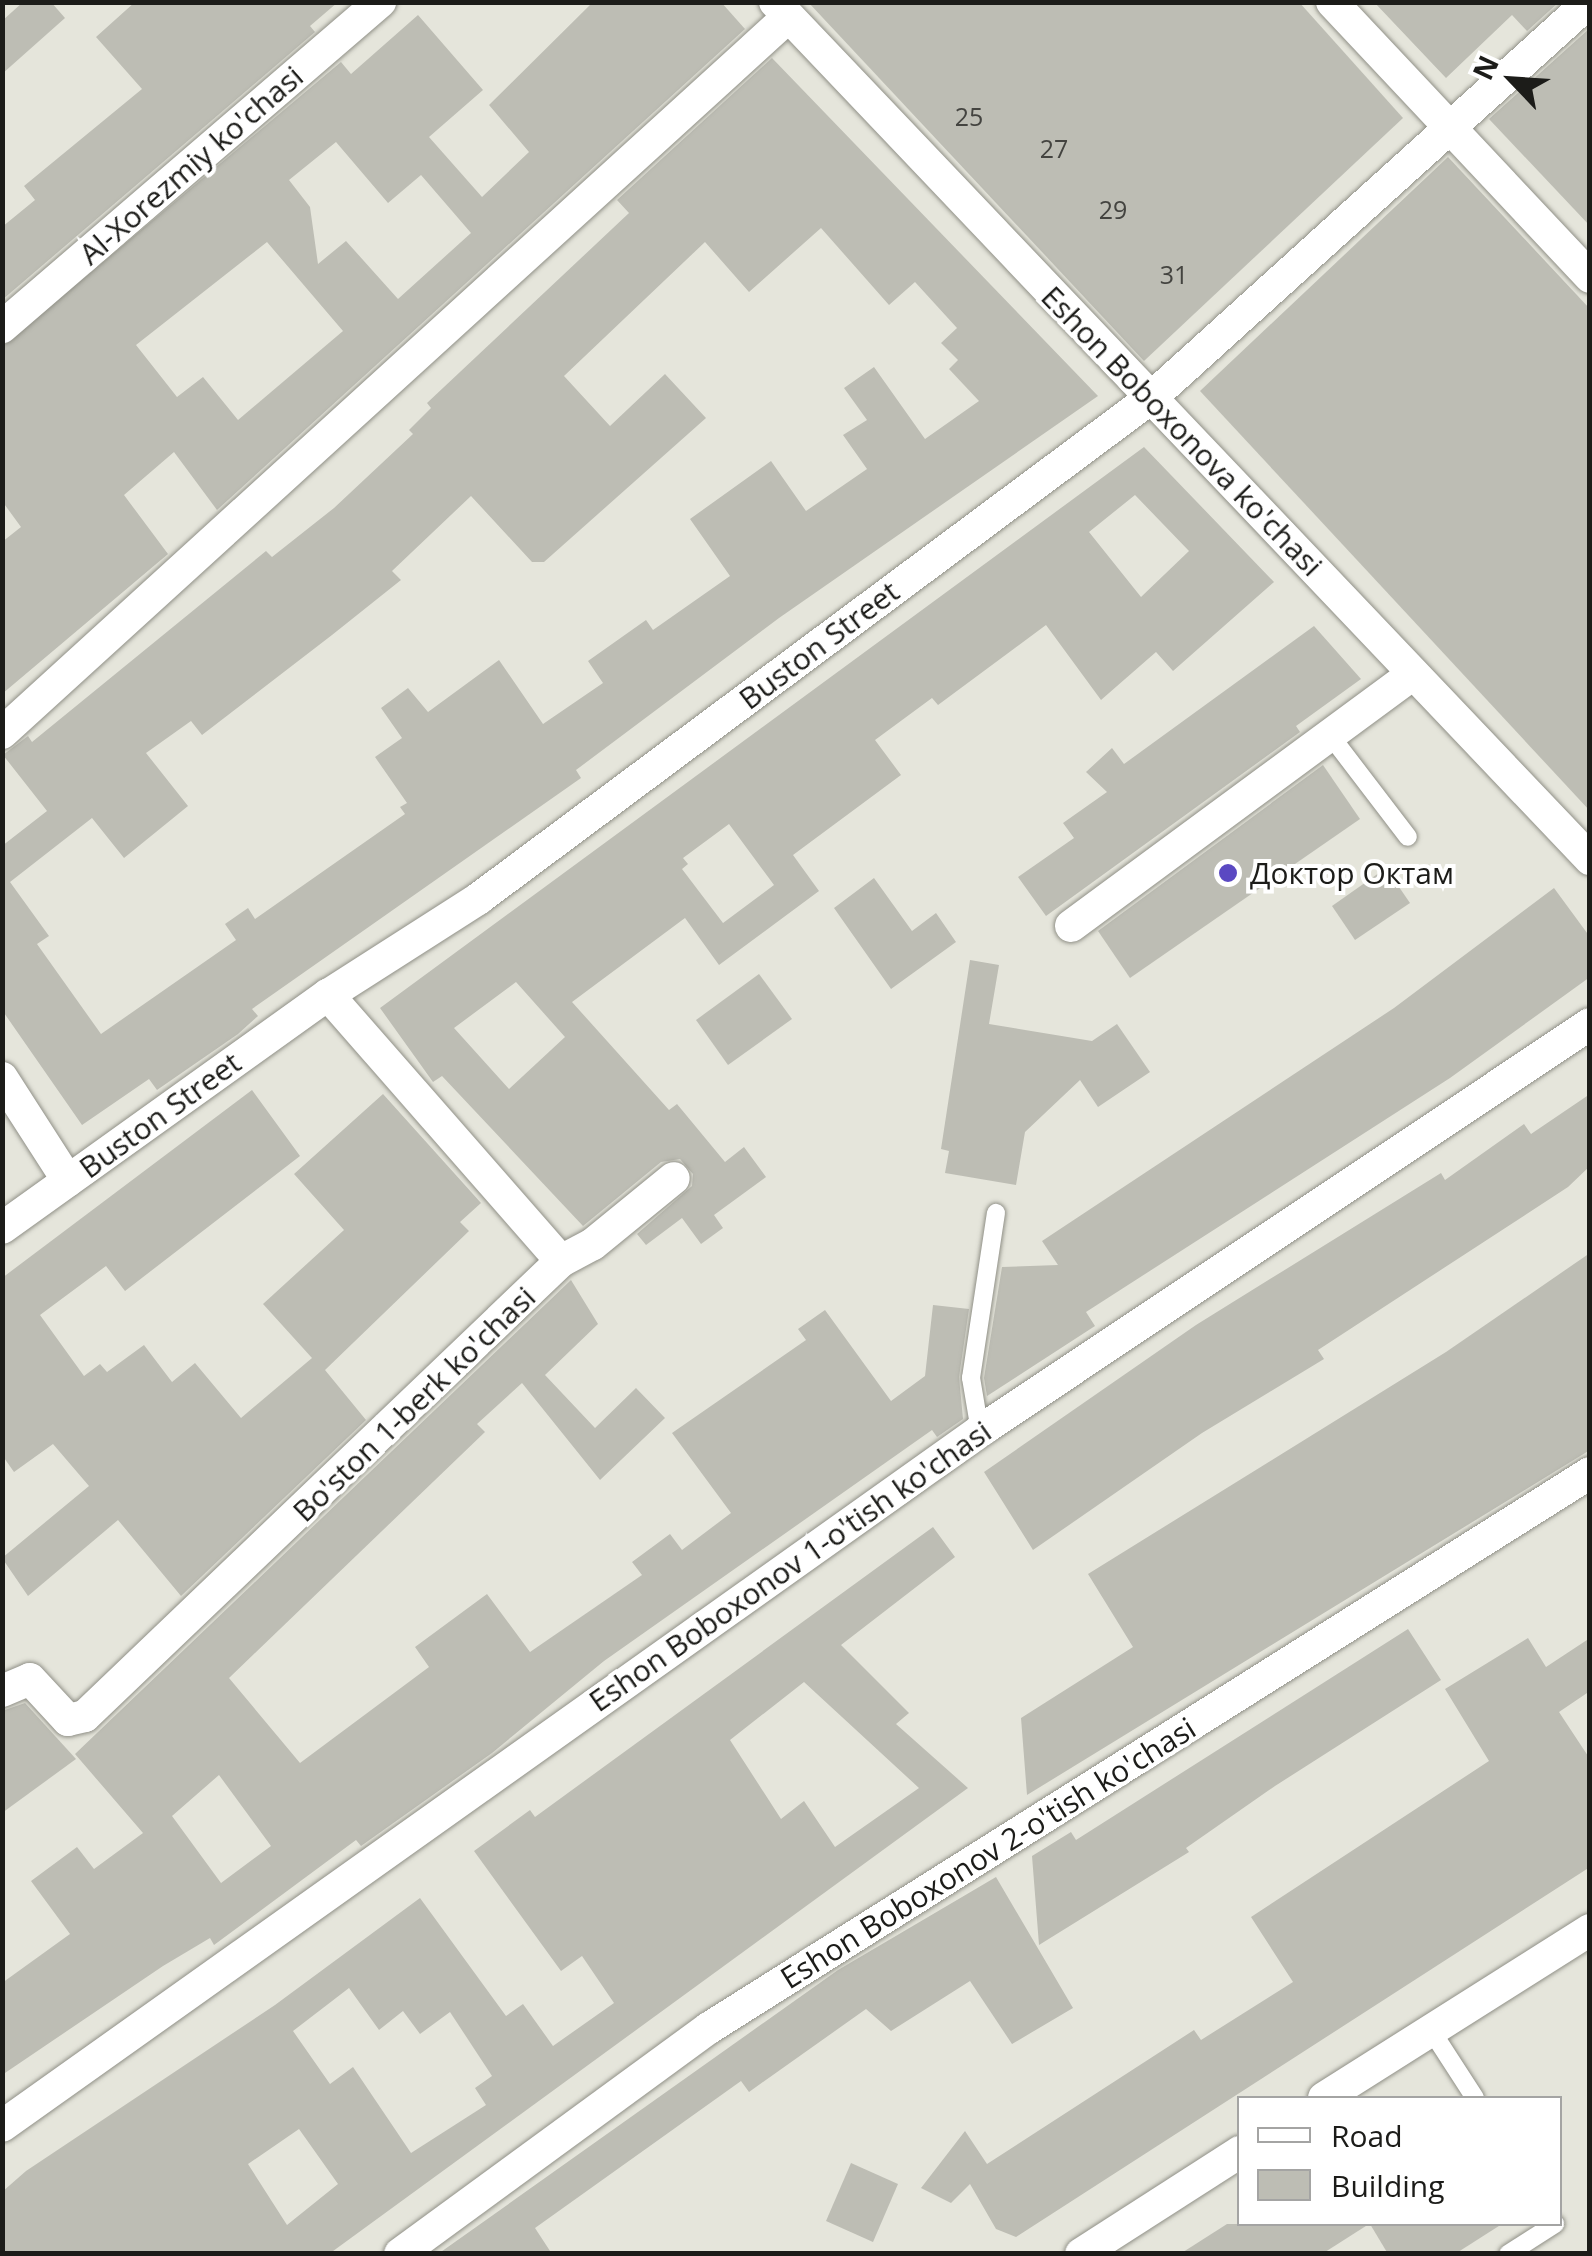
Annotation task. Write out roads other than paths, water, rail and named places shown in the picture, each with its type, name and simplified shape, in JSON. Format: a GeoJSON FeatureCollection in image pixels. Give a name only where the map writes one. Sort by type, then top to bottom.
{"type":"FeatureCollection","features":[{"type":"Feature","properties":{"kind":"street","name":"Al-Xorezmiy ko'chasi"},"geometry":{"type":"LineString","coordinates":[[2,327],[380,2]]}},
{"type":"Feature","properties":{"kind":"street"},"geometry":{"type":"LineString","coordinates":[[1332,2],[1590,277]]}},
{"type":"Feature","properties":{"kind":"street","name":"Buston Street"},"geometry":{"type":"LineString","coordinates":[[2,1228],[328,995],[478,900],[1150,398],[1446,126],[1588,2]]}},
{"type":"Feature","properties":{"kind":"street"},"geometry":{"type":"LineString","coordinates":[[2,733],[782,10]]}},
{"type":"Feature","properties":{"kind":"street","name":"Eshon Boboxonova ko'chasi"},"geometry":{"type":"LineString","coordinates":[[782,10],[1590,859]]}},
{"type":"Feature","properties":{"kind":"street"},"geometry":{"type":"LineString","coordinates":[[1071,926],[1413,674]]}},
{"type":"Feature","properties":{"kind":"street","name":"Bo'ston 1-berk ko'chasi"},"geometry":{"type":"LineString","coordinates":[[2,1691],[30,1680],[68,1720],[85,1716],[561,1261],[328,995]]}},
{"type":"Feature","properties":{"kind":"street","name":"Eshon Boboxonov 1-o'tish ko'chasi"},"geometry":{"type":"LineString","coordinates":[[2,2126],[980,1430],[1590,1024]]}},
{"type":"Feature","properties":{"kind":"street"},"geometry":{"type":"LineString","coordinates":[[2,1078],[68,1181]]}},
{"type":"Feature","properties":{"kind":"street"},"geometry":{"type":"LineString","coordinates":[[561,1261],[593,1244],[674,1178]]}},
{"type":"Feature","properties":{"kind":"street","name":"Eshon Boboxonov 2-o'tish ko'chasi"},"geometry":{"type":"LineString","coordinates":[[400,2254],[709,2028],[1590,1473]]}},
{"type":"Feature","properties":{"kind":"street"},"geometry":{"type":"LineString","coordinates":[[1327,2096],[1590,1930]]}},
{"type":"Feature","properties":{"kind":"street"},"geometry":{"type":"LineString","coordinates":[[1081,2254],[1237,2154]]}},
{"type":"Feature","properties":{"kind":"lane"},"geometry":{"type":"LineString","coordinates":[[1330,735],[1408,837]]}},
{"type":"Feature","properties":{"kind":"lane"},"geometry":{"type":"LineString","coordinates":[[980,1430],[971,1378],[996,1213]]}},
{"type":"Feature","properties":{"kind":"lane"},"geometry":{"type":"LineString","coordinates":[[1431,2030],[1474,2096]]}},
{"type":"Feature","properties":{"kind":"lane"},"geometry":{"type":"LineString","coordinates":[[1508,2254],[1552,2226]]}},
{"type":"Feature","properties":{"kind":"place","name":"Доктор Октам"},"geometry":{"type":"Point","coordinates":[1228,873]}}]}
